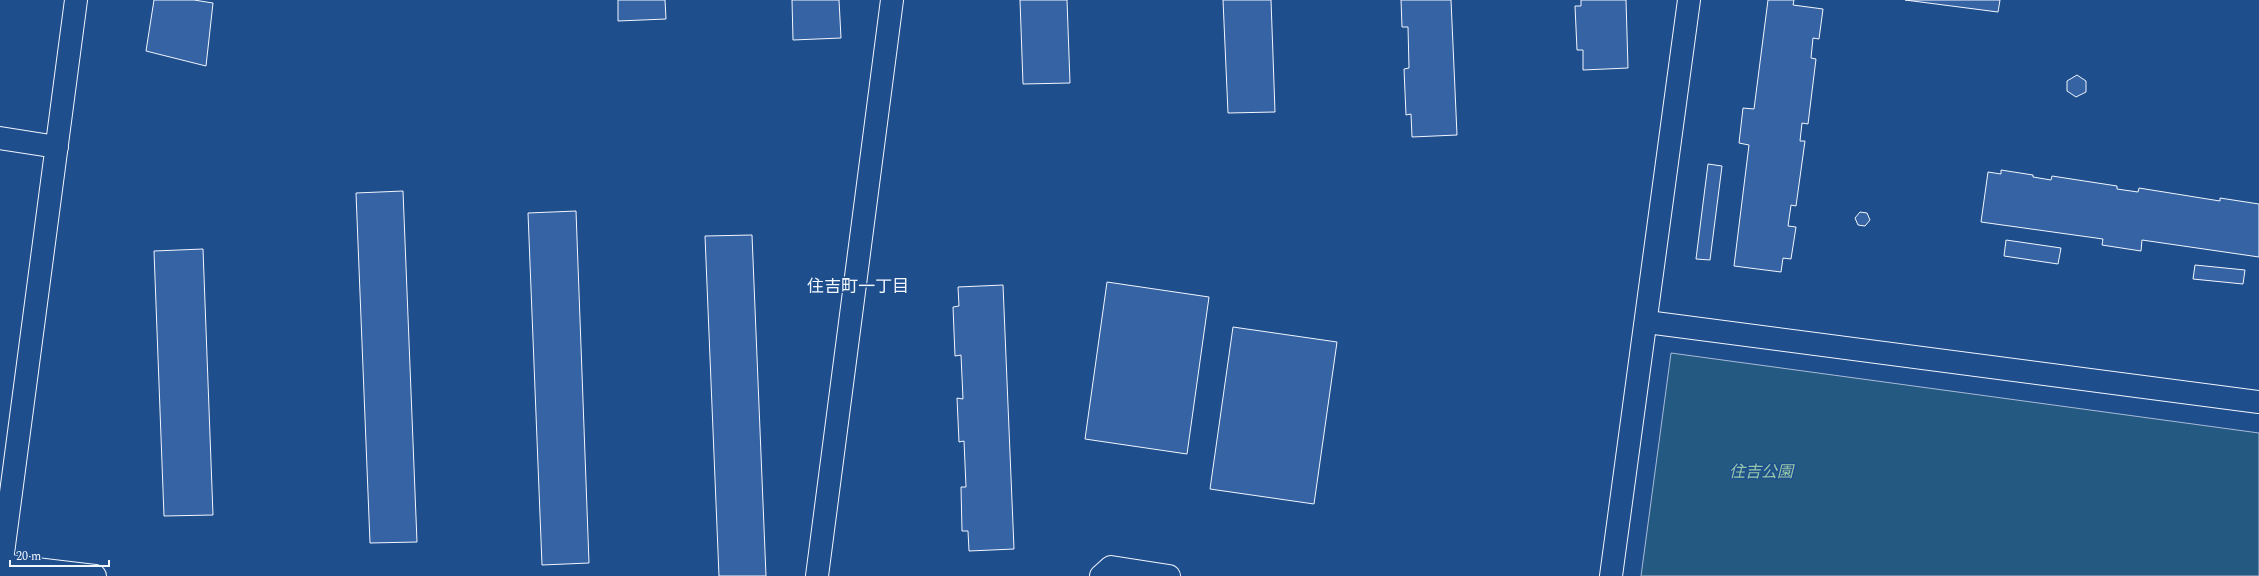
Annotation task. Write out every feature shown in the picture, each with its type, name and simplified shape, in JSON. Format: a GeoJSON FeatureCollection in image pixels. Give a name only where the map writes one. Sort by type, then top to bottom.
{"type":"FeatureCollection","features":[{"type":"Feature","properties":{"kind":"street"},"geometry":{"type":"LineString","coordinates":[[76,0],[1,570],[95,576]]}},
{"type":"Feature","properties":{"kind":"street"},"geometry":{"type":"LineString","coordinates":[[816,576],[892,0]]}},
{"type":"Feature","properties":{"kind":"street"},"geometry":{"type":"LineString","coordinates":[[1611,576],[1647,322],[1689,0]]}},
{"type":"Feature","properties":{"kind":"street"},"geometry":{"type":"LineString","coordinates":[[0,138],[57,147]]}},
{"type":"Feature","properties":{"kind":"street"},"geometry":{"type":"LineString","coordinates":[[1647,322],[2259,402]]}},
{"type":"Feature","properties":{"kind":"street"},"geometry":{"type":"LineString","coordinates":[[1101,576],[1111,567],[1168,576]]}},
{"type":"Feature","properties":{"kind":"green space","name":"住吉公園"},"geometry":{"type":"Polygon","coordinates":[[[1671,353],[2259,433],[2259,576],[1641,576],[1671,353]]]}},
{"type":"Feature","properties":{"kind":"building"},"geometry":{"type":"Polygon","coordinates":[[[154,0],[194,0],[213,3],[206,66],[146,51],[154,0]]]}},
{"type":"Feature","properties":{"kind":"building"},"geometry":{"type":"Polygon","coordinates":[[[618,0],[665,0],[666,19],[618,21],[618,0]]]}},
{"type":"Feature","properties":{"kind":"building"},"geometry":{"type":"Polygon","coordinates":[[[792,0],[839,0],[841,38],[793,40],[792,0]]]}},
{"type":"Feature","properties":{"kind":"building"},"geometry":{"type":"Polygon","coordinates":[[[1020,0],[1067,0],[1070,83],[1023,84],[1020,0]]]}},
{"type":"Feature","properties":{"kind":"building"},"geometry":{"type":"Polygon","coordinates":[[[1223,0],[1271,0],[1275,112],[1228,113],[1223,0]]]}},
{"type":"Feature","properties":{"kind":"building"},"geometry":{"type":"Polygon","coordinates":[[[1401,0],[1451,0],[1457,135],[1412,137],[1411,114],[1406,115],[1404,69],[1409,68],[1408,27],[1402,27],[1401,0]]]}},
{"type":"Feature","properties":{"kind":"building"},"geometry":{"type":"Polygon","coordinates":[[[1581,0],[1626,0],[1628,68],[1583,70],[1583,50],[1577,50],[1575,6],[1581,6],[1581,0]]]}},
{"type":"Feature","properties":{"kind":"building"},"geometry":{"type":"Polygon","coordinates":[[[1768,0],[1794,0],[1793,5],[1823,9],[1819,39],[1813,38],[1811,58],[1816,59],[1808,124],[1802,123],[1800,141],[1805,141],[1796,206],[1791,205],[1788,226],[1796,227],[1791,259],[1783,258],[1781,272],[1734,266],[1749,145],[1739,143],[1743,108],[1754,109],[1768,0]]]}},
{"type":"Feature","properties":{"kind":"building"},"geometry":{"type":"Polygon","coordinates":[[[1905,0],[2000,0],[1998,12],[1905,0]]]}},
{"type":"Feature","properties":{"kind":"building"},"geometry":{"type":"Polygon","coordinates":[[[2077,75],[2086,81],[2086,92],[2076,97],[2067,91],[2067,81],[2077,75]]]}},
{"type":"Feature","properties":{"kind":"building"},"geometry":{"type":"Polygon","coordinates":[[[1708,164],[1722,166],[1710,260],[1696,259],[1708,164]]]}},
{"type":"Feature","properties":{"kind":"building"},"geometry":{"type":"Polygon","coordinates":[[[2001,170],[2033,175],[2033,177],[2051,180],[2052,176],[2117,186],[2117,189],[2138,192],[2139,188],[2220,201],[2220,198],[2259,204],[2259,257],[2142,240],[2141,251],[2102,245],[2103,239],[1981,222],[1988,172],[2001,174],[2001,170]]]}},
{"type":"Feature","properties":{"kind":"building"},"geometry":{"type":"Polygon","coordinates":[[[403,191],[417,542],[370,543],[356,193],[403,191]]]}},
{"type":"Feature","properties":{"kind":"building"},"geometry":{"type":"Polygon","coordinates":[[[576,211],[589,563],[542,565],[528,213],[576,211]]]}},
{"type":"Feature","properties":{"kind":"building"},"geometry":{"type":"Polygon","coordinates":[[[1860,212],[1867,213],[1870,220],[1865,226],[1858,225],[1855,218],[1860,212]]]}},
{"type":"Feature","properties":{"kind":"building"},"geometry":{"type":"Polygon","coordinates":[[[752,235],[766,576],[719,576],[705,236],[752,235]]]}},
{"type":"Feature","properties":{"kind":"building"},"geometry":{"type":"Polygon","coordinates":[[[2006,240],[2061,248],[2058,264],[2004,256],[2006,240]]]}},
{"type":"Feature","properties":{"kind":"building"},"geometry":{"type":"Polygon","coordinates":[[[203,249],[213,515],[164,516],[154,251],[203,249]]]}},
{"type":"Feature","properties":{"kind":"building"},"geometry":{"type":"Polygon","coordinates":[[[2195,265],[2245,270],[2243,284],[2193,279],[2195,265]]]}},
{"type":"Feature","properties":{"kind":"building"},"geometry":{"type":"Polygon","coordinates":[[[1107,282],[1209,297],[1187,454],[1085,439],[1107,282]]]}},
{"type":"Feature","properties":{"kind":"building"},"geometry":{"type":"Polygon","coordinates":[[[1003,285],[1014,549],[969,551],[968,531],[962,531],[961,487],[966,487],[964,441],[959,442],[957,398],[963,399],[961,355],[955,356],[953,307],[959,306],[958,287],[1003,285]]]}},
{"type":"Feature","properties":{"kind":"building"},"geometry":{"type":"Polygon","coordinates":[[[1233,327],[1337,342],[1314,504],[1210,489],[1233,327]]]}},
{"type":"Feature","properties":{"kind":"district","name":"住吉町一丁目"},"geometry":{"type":"Point","coordinates":[858,286]}}]}
